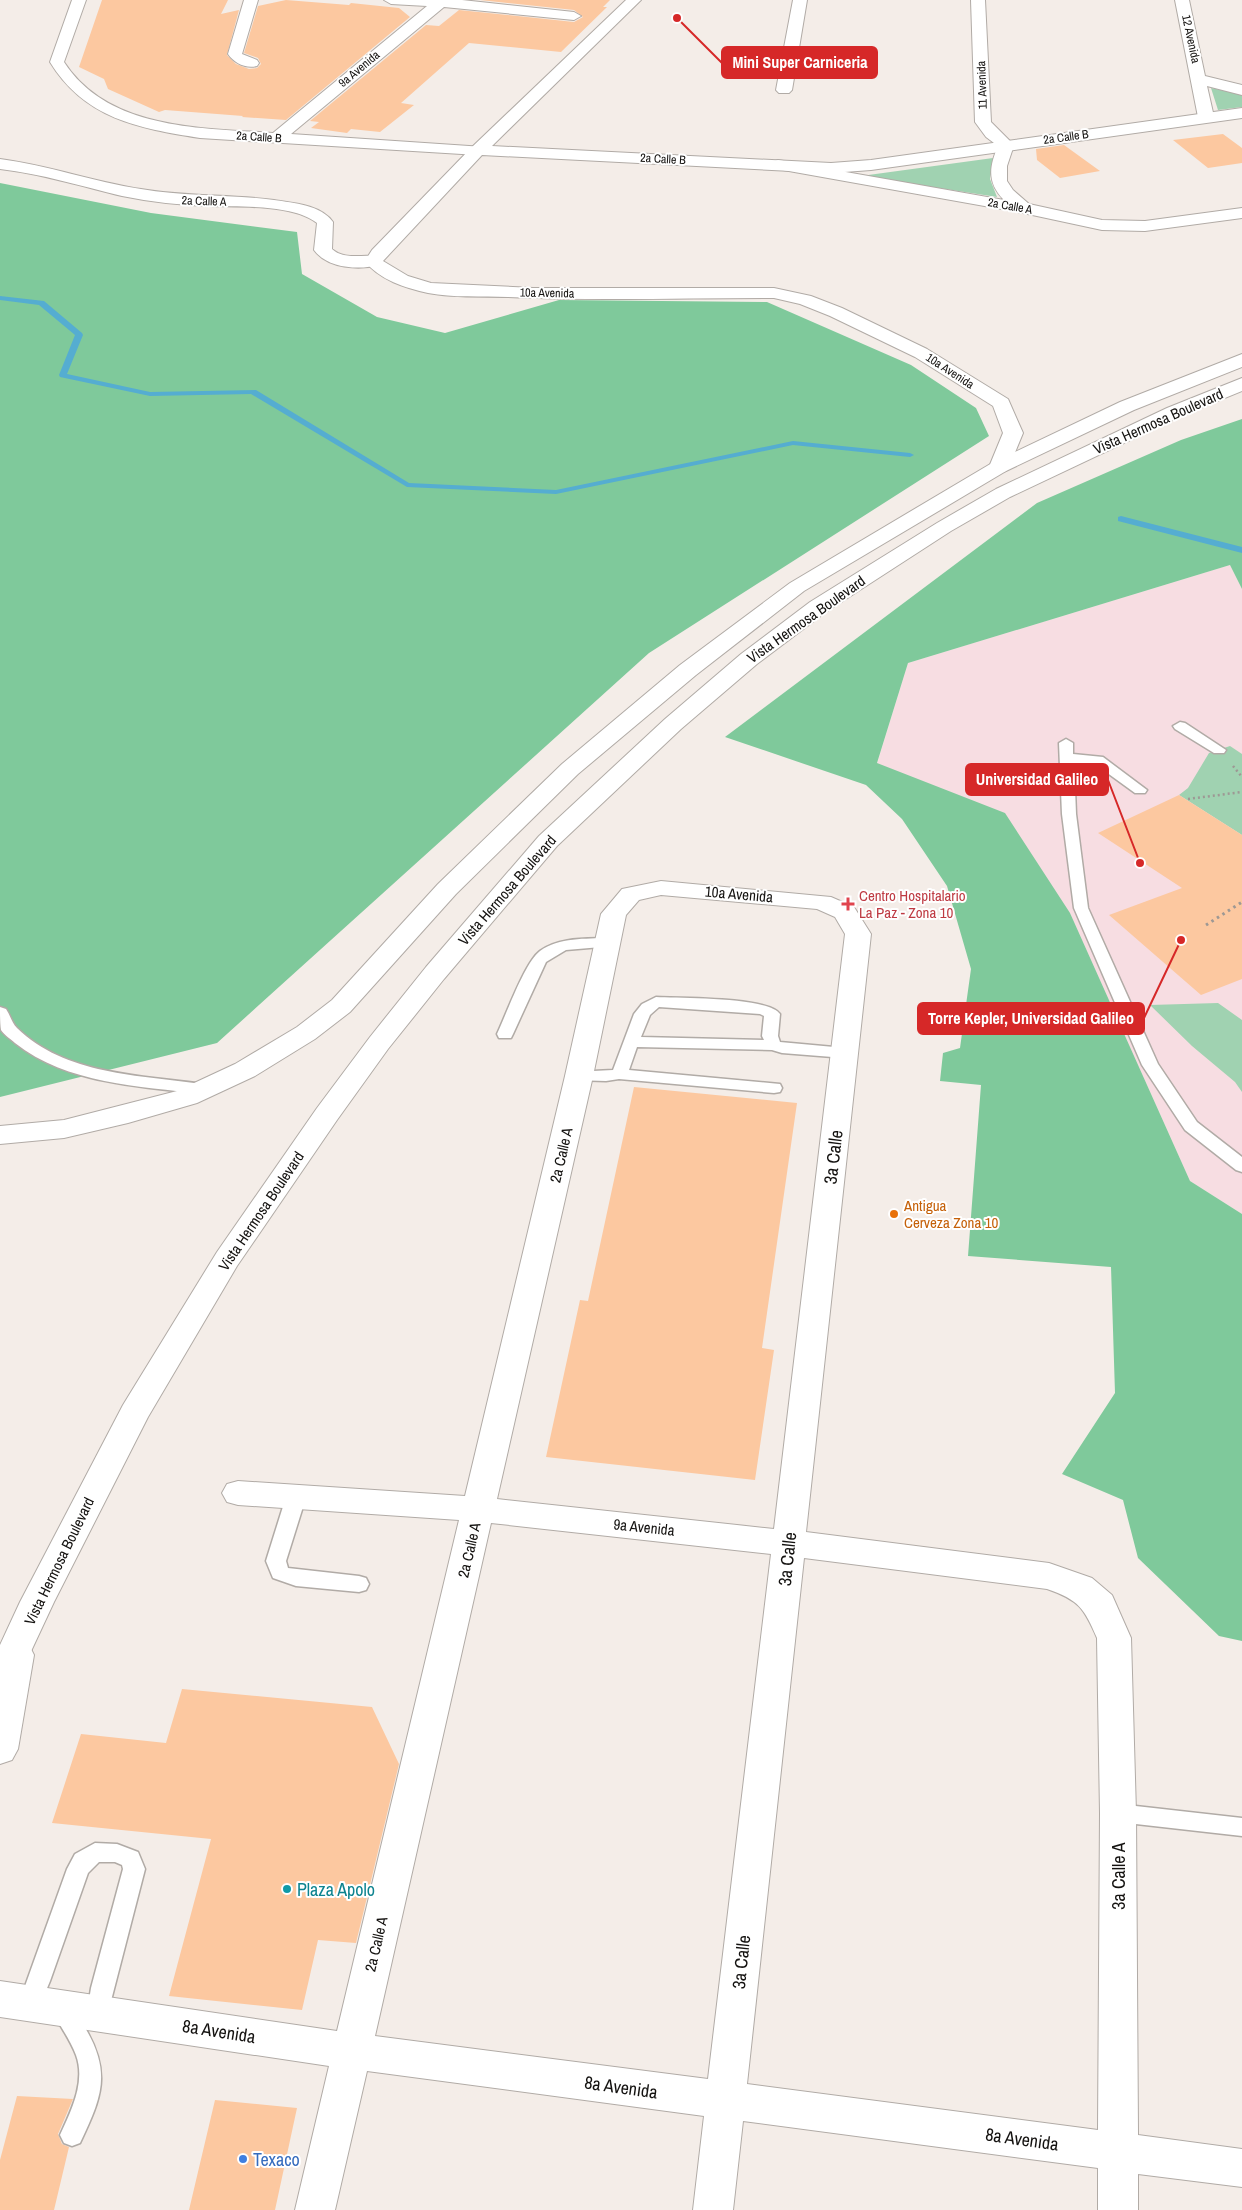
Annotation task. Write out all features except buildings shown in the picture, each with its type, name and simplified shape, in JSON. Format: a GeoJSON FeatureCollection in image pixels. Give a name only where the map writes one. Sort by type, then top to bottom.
{"type":"FeatureCollection","features":[{"type":"Feature","properties":{"kind":"street","name":"2a Calle B"},"geometry":{"type":"LineString","coordinates":[[79,0],[57,62],[67,78],[88,98],[115,112],[169,128],[275,138],[831,168],[871,165],[1242,113]]}},
{"type":"Feature","properties":{"kind":"street"},"geometry":{"type":"LineString","coordinates":[[251,0],[235,54],[239,58],[252,63]]}},
{"type":"Feature","properties":{"kind":"street"},"geometry":{"type":"LineString","coordinates":[[391,0],[442,1],[574,16]]}},
{"type":"Feature","properties":{"kind":"street"},"geometry":{"type":"LineString","coordinates":[[374,261],[378,254],[410,219],[478,150],[634,0]]}},
{"type":"Feature","properties":{"kind":"street"},"geometry":{"type":"LineString","coordinates":[[784,90],[800,0]]}},
{"type":"Feature","properties":{"kind":"street","name":"11 Avenida"},"geometry":{"type":"LineString","coordinates":[[978,0],[983,122],[992,134],[1006,145]]}},
{"type":"Feature","properties":{"kind":"street","name":"12 Avenida"},"geometry":{"type":"LineString","coordinates":[[1182,0],[1206,117]]}},
{"type":"Feature","properties":{"kind":"street","name":"9a Avenida"},"geometry":{"type":"LineString","coordinates":[[275,138],[442,1]]}},
{"type":"Feature","properties":{"kind":"street","name":"12 Avenida"},"geometry":{"type":"LineString","coordinates":[[1199,79],[1242,90]]}},
{"type":"Feature","properties":{"kind":"street"},"geometry":{"type":"LineString","coordinates":[[1006,145],[999,160],[997,180],[1002,190],[1023,208]]}},
{"type":"Feature","properties":{"kind":"street","name":"2a Calle A"},"geometry":{"type":"LineString","coordinates":[[0,164],[32,167],[124,191],[169,199],[252,202],[306,210],[317,214],[325,222],[323,250],[325,254],[342,260],[374,261]]}},
{"type":"Feature","properties":{"kind":"street","name":"2a Calle A"},"geometry":{"type":"LineString","coordinates":[[778,165],[1023,208],[1102,225],[1145,226],[1242,213]]}},
{"type":"Feature","properties":{"kind":"street","name":"10a Avenida"},"geometry":{"type":"LineString","coordinates":[[374,261],[380,268],[402,280],[430,288],[533,293],[774,293],[805,300],[900,341],[1001,403],[1013,433],[999,467]]}},
{"type":"Feature","properties":{"kind":"street","name":"Vista Hermosa Boulevard"},"geometry":{"type":"LineString","coordinates":[[0,1135],[64,1129],[128,1114],[187,1096],[245,1070],[306,1032],[341,1006],[447,889],[570,769],[688,670],[797,587],[999,467],[1127,406],[1242,360]]}},
{"type":"Feature","properties":{"kind":"street","name":"Vista Hermosa Boulevard"},"geometry":{"type":"LineString","coordinates":[[18,1644],[41,1594],[134,1413],[228,1259],[321,1122],[379,1043],[447,958],[548,841],[634,758],[681,717],[748,660],[818,607],[944,527],[1003,493],[1174,412],[1242,384]]}},
{"type":"Feature","properties":{"kind":"street","name":"10a Avenida"},"geometry":{"type":"LineString","coordinates":[[623,904],[661,888],[822,902],[845,912]]}},
{"type":"Feature","properties":{"kind":"street","name":"2a Calle A"},"geometry":{"type":"LineString","coordinates":[[315,2210],[579,1076],[608,943],[623,904]]}},
{"type":"Feature","properties":{"kind":"street","name":"3a Calle"},"geometry":{"type":"LineString","coordinates":[[713,2210],[858,934],[845,912]]}},
{"type":"Feature","properties":{"kind":"street","name":"9a Avenida"},"geometry":{"type":"LineString","coordinates":[[238,1493],[478,1509],[788,1543],[1049,1576]]}},
{"type":"Feature","properties":{"kind":"street","name":"3a Calle A"},"geometry":{"type":"LineString","coordinates":[[1049,1576],[1080,1587],[1100,1605],[1114,1638],[1118,1814],[1118,2210]]}},
{"type":"Feature","properties":{"kind":"street"},"geometry":{"type":"LineString","coordinates":[[0,1682],[18,1644]]}},
{"type":"Feature","properties":{"kind":"street"},"geometry":{"type":"LineString","coordinates":[[0,1749],[18,1644]]}},
{"type":"Feature","properties":{"kind":"street","name":"8a Avenida"},"geometry":{"type":"LineString","coordinates":[[47,2006],[351,2051],[1242,2168]]}},
{"type":"Feature","properties":{"kind":"lane"},"geometry":{"type":"LineString","coordinates":[[1180,726],[1220,750]]}},
{"type":"Feature","properties":{"kind":"lane"},"geometry":{"type":"LineString","coordinates":[[1140,790],[1098,760],[1066,751],[1069,814],[1080,908],[1150,1065],[1191,1126],[1242,1166]]}},
{"type":"Feature","properties":{"kind":"lane"},"geometry":{"type":"LineString","coordinates":[[505,1034],[539,960],[545,954],[557,946],[608,943]]}},
{"type":"Feature","properties":{"kind":"lane"},"geometry":{"type":"LineString","coordinates":[[619,1074],[642,1014],[647,1007],[656,1002],[752,1007],[766,1010],[772,1014],[770,1036],[774,1045]]}},
{"type":"Feature","properties":{"kind":"lane"},"geometry":{"type":"LineString","coordinates":[[0,1012],[9,1030],[34,1050],[67,1066],[107,1076],[202,1089]]}},
{"type":"Feature","properties":{"kind":"lane"},"geometry":{"type":"LineString","coordinates":[[632,1042],[774,1045],[782,1048],[844,1053]]}},
{"type":"Feature","properties":{"kind":"lane"},"geometry":{"type":"LineString","coordinates":[[579,1076],[619,1074],[774,1088]]}},
{"type":"Feature","properties":{"kind":"lane"},"geometry":{"type":"LineString","coordinates":[[296,1497],[276,1561],[280,1573],[296,1578],[359,1584]]}},
{"type":"Feature","properties":{"kind":"lane"},"geometry":{"type":"LineString","coordinates":[[1118,1814],[1242,1827]]}},
{"type":"Feature","properties":{"kind":"lane"},"geometry":{"type":"LineString","coordinates":[[47,2006],[102,1988],[134,1869],[130,1859],[117,1853],[95,1852],[83,1861],[78,1869],[40,1981],[47,2006],[89,2060],[90,2087],[81,2116],[72,2135]]}},
{"type":"Feature","properties":{"kind":"path"},"geometry":{"type":"LineString","coordinates":[[1188,799],[1242,792]]}},
{"type":"Feature","properties":{"kind":"path"},"geometry":{"type":"LineString","coordinates":[[1206,925],[1242,902]]}},
{"type":"Feature","properties":{"kind":"shaded area"},"geometry":{"type":"Polygon","coordinates":[[[1230,565],[1242,589],[1242,1214],[1190,1181],[1070,913],[877,764],[908,663],[1230,565]]]}},
{"type":"Feature","properties":{"kind":"green space"},"geometry":{"type":"Polygon","coordinates":[[[1211,88],[1242,94],[1242,107],[1218,110],[1211,88]]]}},
{"type":"Feature","properties":{"kind":"green space"},"geometry":{"type":"Polygon","coordinates":[[[993,158],[990,179],[997,197],[861,176],[993,158]]]}},
{"type":"Feature","properties":{"kind":"green space"},"geometry":{"type":"Polygon","coordinates":[[[0,183],[151,213],[297,232],[302,274],[377,317],[445,333],[559,300],[767,302],[911,365],[976,408],[989,436],[649,653],[217,1043],[0,1097],[0,183]]]}},
{"type":"Feature","properties":{"kind":"green space"},"geometry":{"type":"Polygon","coordinates":[[[1242,419],[1242,589],[1230,565],[908,663],[877,763],[1005,813],[1070,913],[1190,1181],[1242,1214],[1242,1641],[1219,1636],[1138,1558],[1123,1500],[1062,1474],[1115,1393],[1111,1267],[968,1256],[981,1085],[940,1081],[943,1053],[960,1048],[971,969],[947,886],[902,819],[866,785],[725,737],[1037,503],[1181,440],[1242,419]]]}},
{"type":"Feature","properties":{"kind":"green space"},"geometry":{"type":"Polygon","coordinates":[[[1230,746],[1242,754],[1242,835],[1179,795],[1188,788],[1209,753],[1230,746]]]}},
{"type":"Feature","properties":{"kind":"green space"},"geometry":{"type":"Polygon","coordinates":[[[1218,1003],[1242,1020],[1242,1092],[1235,1082],[1192,1046],[1150,1005],[1218,1003]]]}},
{"type":"Feature","properties":{"kind":"waterway"},"geometry":{"type":"LineString","coordinates":[[0,298],[41,303],[79,335],[63,375],[150,394],[253,392],[407,485],[556,492],[793,443],[910,455]]}},
{"type":"Feature","properties":{"kind":"waterway"},"geometry":{"type":"LineString","coordinates":[[1121,519],[1242,550]]}},
{"type":"Feature","properties":{"kind":"place","name":"Mini Super Carniceria"},"geometry":{"type":"Point","coordinates":[677,18]}},
{"type":"Feature","properties":{"kind":"place","name":"Universidad Galileo"},"geometry":{"type":"Point","coordinates":[1140,863]}},
{"type":"Feature","properties":{"kind":"place","name":"Centro Hospitalario La Paz - Zona 10"},"geometry":{"type":"Point","coordinates":[848,904]}},
{"type":"Feature","properties":{"kind":"place","name":"Torre Kepler, Universidad Galileo"},"geometry":{"type":"Point","coordinates":[1181,940]}},
{"type":"Feature","properties":{"kind":"place","name":"Antigua Cerveza Zona 10"},"geometry":{"type":"Point","coordinates":[894,1214]}},
{"type":"Feature","properties":{"kind":"place","name":"Plaza Apolo"},"geometry":{"type":"Point","coordinates":[287,1889]}},
{"type":"Feature","properties":{"kind":"place","name":"Texaco"},"geometry":{"type":"Point","coordinates":[243,2159]}}]}
